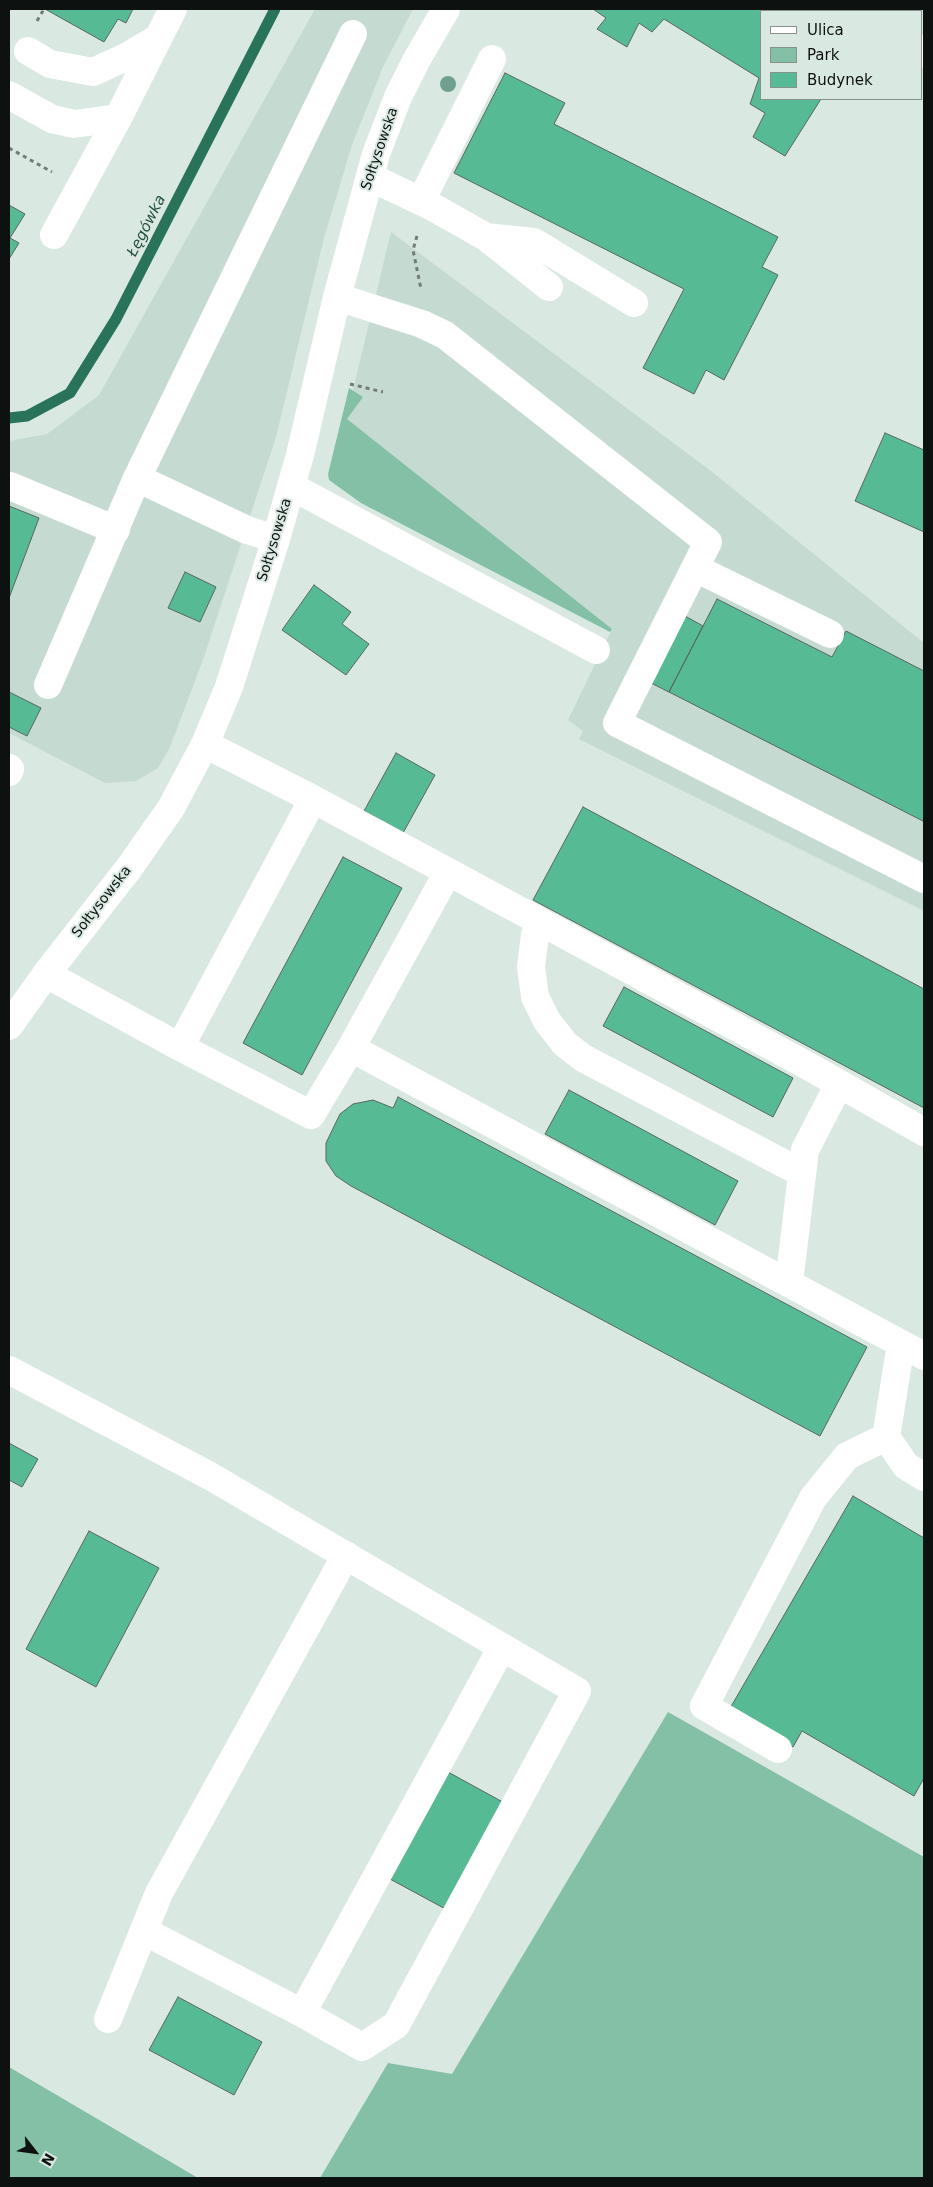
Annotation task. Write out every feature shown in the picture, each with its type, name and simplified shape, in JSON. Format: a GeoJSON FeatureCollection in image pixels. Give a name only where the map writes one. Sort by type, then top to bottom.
{"type":"FeatureCollection","features":[{"type":"Feature","properties":{"kind":"street"},"geometry":{"type":"LineString","coordinates":[[54,235],[118,118],[173,9]]}},
{"type":"Feature","properties":{"kind":"street","name":"Sołtysowska"},"geometry":{"type":"LineString","coordinates":[[9,1026],[46,974],[129,868],[165,815],[205,744],[229,687],[276,539],[291,486],[337,297],[370,177],[398,97],[446,9]]}},
{"type":"Feature","properties":{"kind":"street"},"geometry":{"type":"LineString","coordinates":[[48,685],[137,478],[353,34]]}},
{"type":"Feature","properties":{"kind":"street"},"geometry":{"type":"LineString","coordinates":[[28,51],[50,64],[93,72],[126,57],[158,38]]}},
{"type":"Feature","properties":{"kind":"street"},"geometry":{"type":"LineString","coordinates":[[420,201],[492,59]]}},
{"type":"Feature","properties":{"kind":"street"},"geometry":{"type":"LineString","coordinates":[[9,95],[52,119],[74,124],[118,118]]}},
{"type":"Feature","properties":{"kind":"street"},"geometry":{"type":"LineString","coordinates":[[370,177],[420,201],[486,237],[550,287]]}},
{"type":"Feature","properties":{"kind":"street"},"geometry":{"type":"LineString","coordinates":[[486,237],[534,242],[634,303]]}},
{"type":"Feature","properties":{"kind":"street"},"geometry":{"type":"LineString","coordinates":[[337,297],[422,324],[445,335],[708,542],[617,723],[924,879]]}},
{"type":"Feature","properties":{"kind":"street"},"geometry":{"type":"LineString","coordinates":[[137,478],[247,530],[276,539]]}},
{"type":"Feature","properties":{"kind":"street"},"geometry":{"type":"LineString","coordinates":[[10,486],[116,530]]}},
{"type":"Feature","properties":{"kind":"street"},"geometry":{"type":"LineString","coordinates":[[291,486],[596,650]]}},
{"type":"Feature","properties":{"kind":"street"},"geometry":{"type":"LineString","coordinates":[[694,568],[830,634]]}},
{"type":"Feature","properties":{"kind":"street"},"geometry":{"type":"LineString","coordinates":[[205,744],[314,799],[924,1132]]}},
{"type":"Feature","properties":{"kind":"street"},"geometry":{"type":"LineString","coordinates":[[9,768],[9,772]]}},
{"type":"Feature","properties":{"kind":"street"},"geometry":{"type":"LineString","coordinates":[[180,1047],[314,799]]}},
{"type":"Feature","properties":{"kind":"street"},"geometry":{"type":"LineString","coordinates":[[46,974],[180,1047],[311,1114],[351,1048],[448,872]]}},
{"type":"Feature","properties":{"kind":"street"},"geometry":{"type":"LineString","coordinates":[[540,922],[535,935],[531,967],[535,998],[547,1021],[565,1044],[583,1058],[802,1173]]}},
{"type":"Feature","properties":{"kind":"street"},"geometry":{"type":"LineString","coordinates":[[351,1048],[913,1350],[886,1437],[847,1456],[813,1498],[704,1706],[778,1749]]}},
{"type":"Feature","properties":{"kind":"street"},"geometry":{"type":"LineString","coordinates":[[789,1283],[805,1150],[839,1084]]}},
{"type":"Feature","properties":{"kind":"street"},"geometry":{"type":"LineString","coordinates":[[9,1370],[210,1476],[578,1691],[396,2025],[362,2047],[302,2013],[144,1931]]}},
{"type":"Feature","properties":{"kind":"street"},"geometry":{"type":"LineString","coordinates":[[886,1437],[906,1466],[924,1477]]}},
{"type":"Feature","properties":{"kind":"street"},"geometry":{"type":"LineString","coordinates":[[108,2019],[159,1893],[346,1555]]}},
{"type":"Feature","properties":{"kind":"street"},"geometry":{"type":"LineString","coordinates":[[302,2013],[502,1646]]}},
{"type":"Feature","properties":{"kind":"path"},"geometry":{"type":"LineString","coordinates":[[414,243],[413,250],[420,289]]}},
{"type":"Feature","properties":{"kind":"path"},"geometry":{"type":"LineString","coordinates":[[344,383],[383,392]]}},
{"type":"Feature","properties":{"kind":"shaded area"},"geometry":{"type":"Polygon","coordinates":[[[315,9],[413,9],[383,67],[352,145],[324,238],[276,437],[204,657],[170,747],[158,768],[136,781],[105,783],[9,733],[9,441],[47,434],[99,395],[315,9]]]}},
{"type":"Feature","properties":{"kind":"shaded area"},"geometry":{"type":"Polygon","coordinates":[[[391,232],[711,471],[924,643],[924,911],[579,739],[583,731],[568,720],[612,629],[346,419],[391,232]]]}},
{"type":"Feature","properties":{"kind":"green space"},"geometry":{"type":"Polygon","coordinates":[[[349,388],[363,397],[347,419],[612,629],[610,632],[361,503],[329,480],[328,474],[349,388]]]}},
{"type":"Feature","properties":{"kind":"green space"},"geometry":{"type":"Polygon","coordinates":[[[668,1712],[924,1857],[924,2178],[320,2178],[388,2063],[452,2074],[668,1712]]]}},
{"type":"Feature","properties":{"kind":"green space"},"geometry":{"type":"Polygon","coordinates":[[[9,2067],[198,2178],[9,2178],[9,2067]]]}},
{"type":"Feature","properties":{"kind":"building"},"geometry":{"type":"Polygon","coordinates":[[[45,9],[133,9],[126,23],[118,19],[104,42],[45,9]]]}},
{"type":"Feature","properties":{"kind":"building"},"geometry":{"type":"Polygon","coordinates":[[[593,9],[800,9],[802,10],[760,10],[760,100],[820,100],[785,156],[753,137],[765,113],[750,104],[759,78],[664,19],[652,32],[639,23],[627,47],[597,29],[606,18],[593,9]]]}},
{"type":"Feature","properties":{"kind":"building"},"geometry":{"type":"Polygon","coordinates":[[[505,73],[565,103],[554,124],[778,237],[762,267],[778,275],[724,380],[706,370],[694,394],[643,368],[684,289],[454,173],[505,73]]]}},
{"type":"Feature","properties":{"kind":"building"},"geometry":{"type":"Polygon","coordinates":[[[9,205],[25,214],[10,238],[19,243],[9,259],[9,205]]]}},
{"type":"Feature","properties":{"kind":"building"},"geometry":{"type":"Polygon","coordinates":[[[885,433],[924,450],[924,532],[855,501],[885,433]]]}},
{"type":"Feature","properties":{"kind":"building"},"geometry":{"type":"Polygon","coordinates":[[[9,506],[39,518],[9,598],[9,506]]]}},
{"type":"Feature","properties":{"kind":"building"},"geometry":{"type":"Polygon","coordinates":[[[185,572],[216,587],[200,622],[168,608],[185,572]]]}},
{"type":"Feature","properties":{"kind":"building"},"geometry":{"type":"Polygon","coordinates":[[[314,585],[351,612],[342,624],[369,644],[346,675],[282,630],[314,585]]]}},
{"type":"Feature","properties":{"kind":"building"},"geometry":{"type":"Polygon","coordinates":[[[717,599],[832,657],[846,631],[924,671],[923,821],[669,692],[717,599]]]}},
{"type":"Feature","properties":{"kind":"building"},"geometry":{"type":"Polygon","coordinates":[[[685,616],[703,626],[669,692],[651,683],[685,616]]]}},
{"type":"Feature","properties":{"kind":"building"},"geometry":{"type":"Polygon","coordinates":[[[9,692],[41,708],[27,736],[9,727],[9,692]]]}},
{"type":"Feature","properties":{"kind":"building"},"geometry":{"type":"Polygon","coordinates":[[[396,753],[435,775],[403,833],[364,811],[396,753]]]}},
{"type":"Feature","properties":{"kind":"building"},"geometry":{"type":"Polygon","coordinates":[[[583,807],[924,989],[924,1108],[533,900],[583,807]]]}},
{"type":"Feature","properties":{"kind":"building"},"geometry":{"type":"Polygon","coordinates":[[[343,857],[402,888],[302,1075],[243,1043],[343,857]]]}},
{"type":"Feature","properties":{"kind":"building"},"geometry":{"type":"Polygon","coordinates":[[[624,987],[793,1078],[773,1117],[603,1026],[624,987]]]}},
{"type":"Feature","properties":{"kind":"building"},"geometry":{"type":"Polygon","coordinates":[[[569,1090],[738,1181],[715,1225],[545,1134],[569,1090]]]}},
{"type":"Feature","properties":{"kind":"building"},"geometry":{"type":"Polygon","coordinates":[[[398,1097],[867,1347],[820,1436],[351,1186],[336,1176],[326,1161],[326,1143],[340,1114],[353,1104],[373,1100],[393,1108],[398,1097]]]}},
{"type":"Feature","properties":{"kind":"building"},"geometry":{"type":"Polygon","coordinates":[[[9,1443],[38,1459],[22,1487],[9,1480],[9,1443]]]}},
{"type":"Feature","properties":{"kind":"building"},"geometry":{"type":"Polygon","coordinates":[[[853,1496],[924,1538],[924,1778],[914,1796],[802,1731],[793,1747],[729,1710],[853,1496]]]}},
{"type":"Feature","properties":{"kind":"building"},"geometry":{"type":"Polygon","coordinates":[[[89,1531],[159,1568],[96,1687],[26,1649],[89,1531]]]}},
{"type":"Feature","properties":{"kind":"building"},"geometry":{"type":"Polygon","coordinates":[[[448,1772],[510,1806],[451,1912],[390,1879],[448,1772]]]}},
{"type":"Feature","properties":{"kind":"building"},"geometry":{"type":"Polygon","coordinates":[[[178,1997],[262,2042],[234,2095],[149,2050],[178,1997]]]}},
{"type":"Feature","properties":{"kind":"waterway","name":"Łęgówka"},"geometry":{"type":"LineString","coordinates":[[9,418],[27,416],[70,393],[116,319],[275,9]]}}]}
